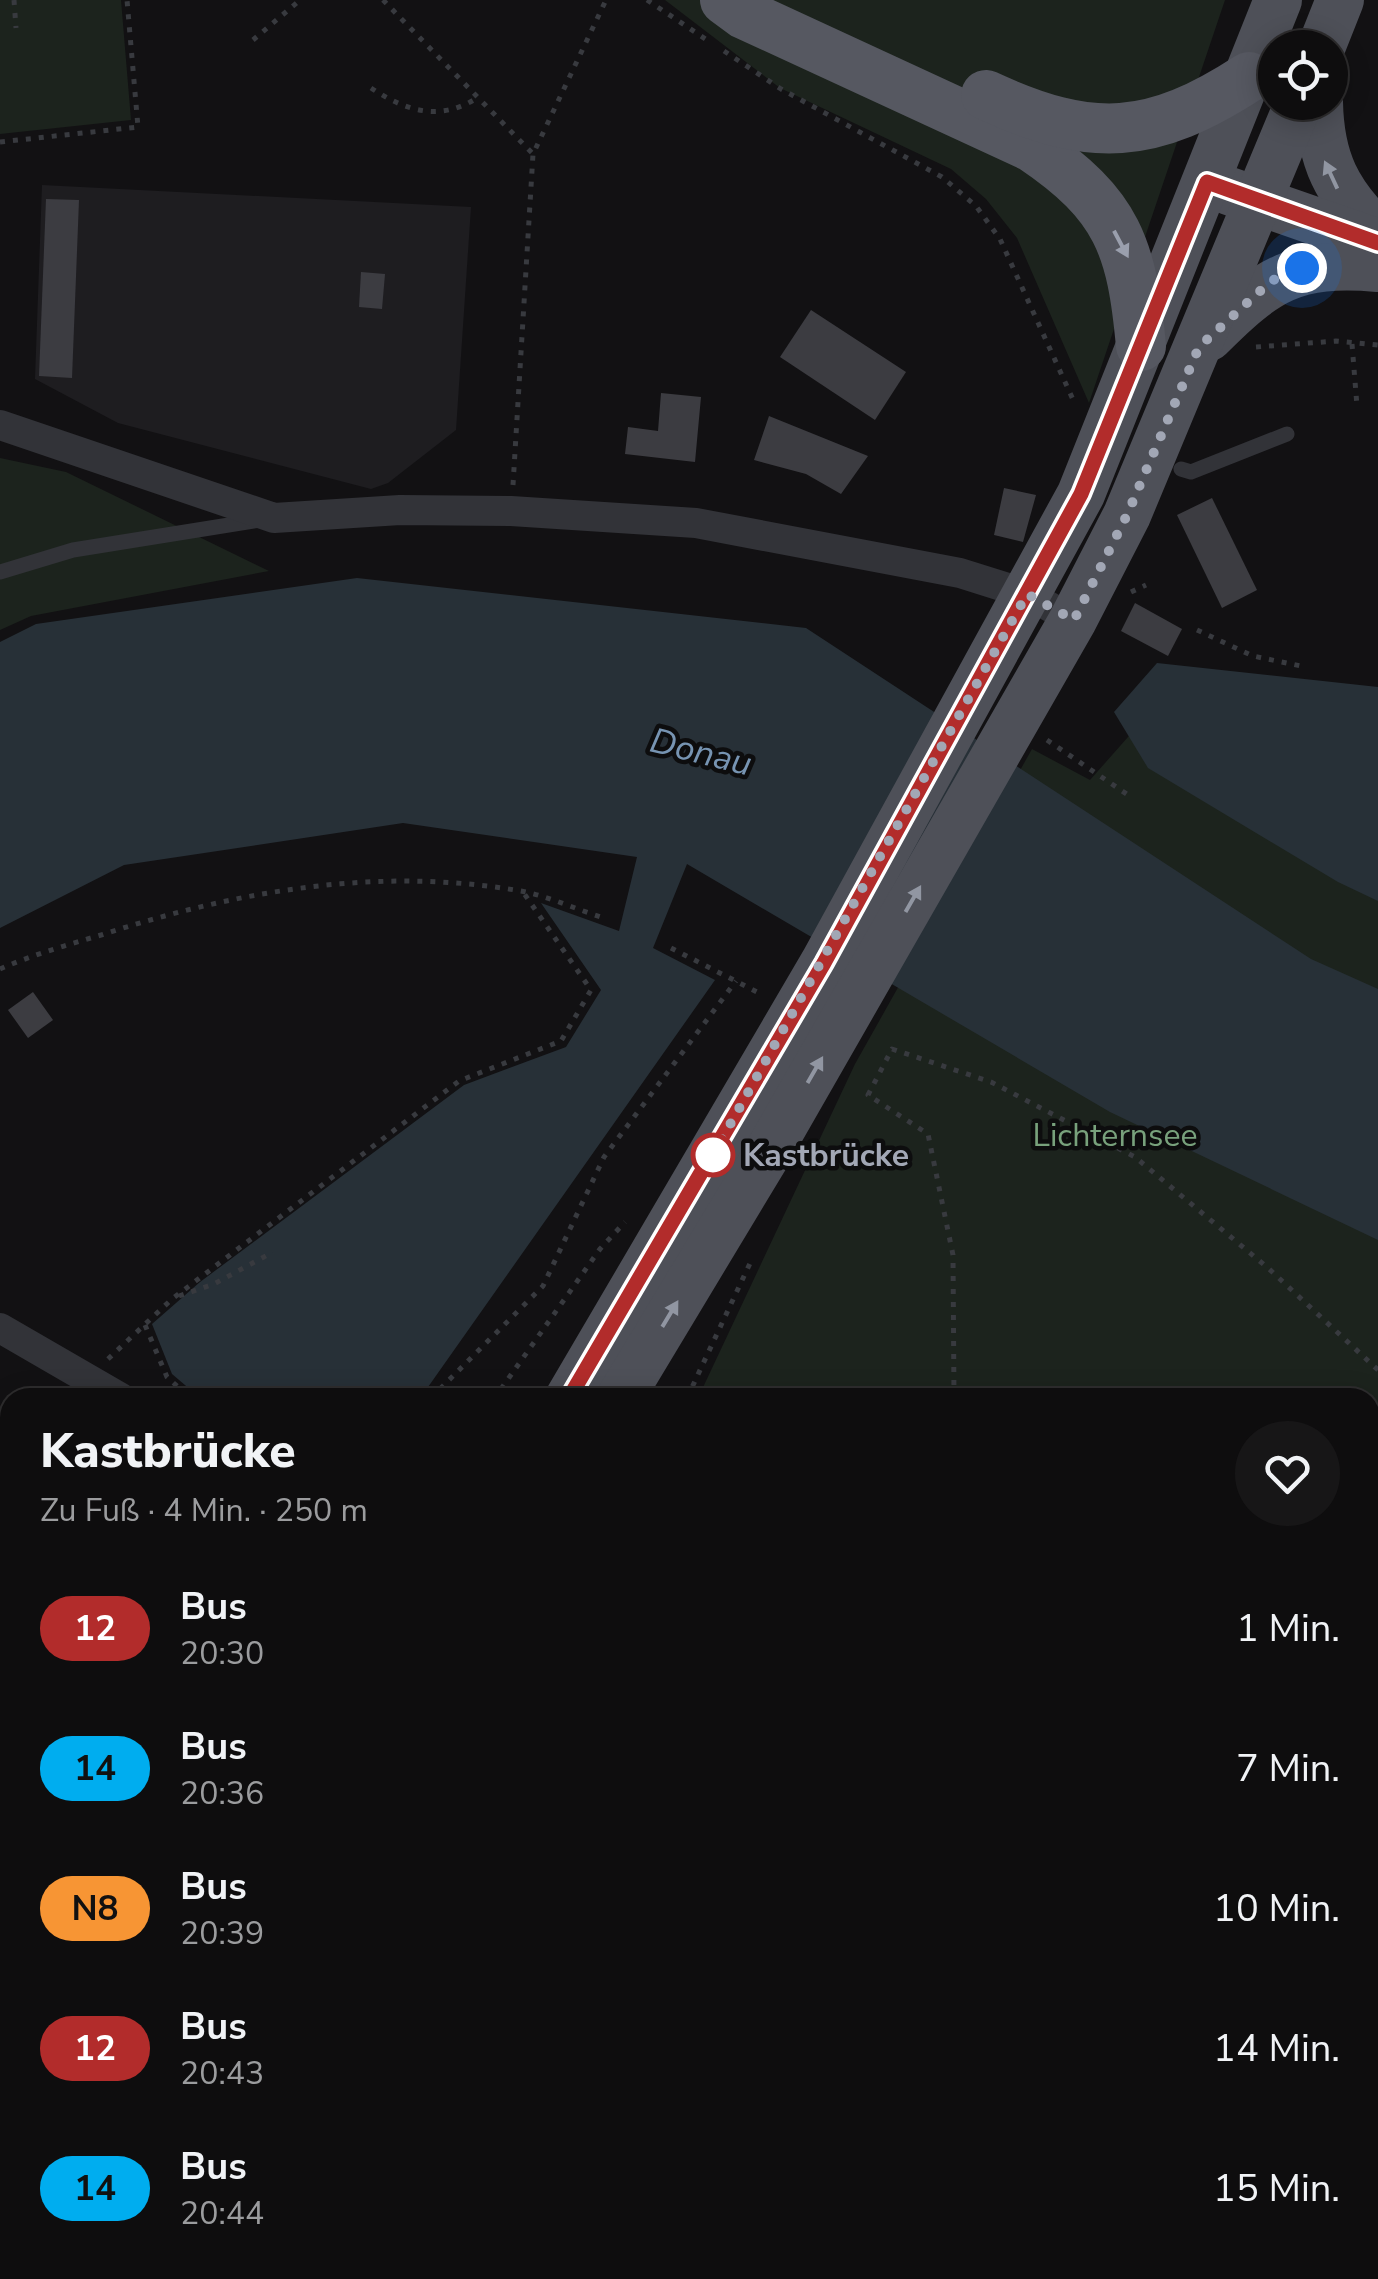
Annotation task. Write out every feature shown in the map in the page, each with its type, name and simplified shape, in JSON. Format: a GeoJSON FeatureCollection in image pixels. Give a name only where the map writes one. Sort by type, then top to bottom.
{"type":"FeatureCollection","features":[{"type":"Feature","properties":{"kind":"highway"},"geometry":{"type":"LineString","coordinates":[[725,0],[744,14],[1032,147],[1062,168],[1082,185],[1126,250],[1134,276],[1140,346]]}},
{"type":"Feature","properties":{"kind":"highway"},"geometry":{"type":"LineString","coordinates":[[794,0],[807,12],[1002,102],[1072,124],[1121,131],[1153,125],[1203,107],[1249,78]]}},
{"type":"Feature","properties":{"kind":"main road"},"geometry":{"type":"LineString","coordinates":[[625,1388],[844,974],[988,671],[1081,494],[1278,0]]}},
{"type":"Feature","properties":{"kind":"main road"},"geometry":{"type":"LineString","coordinates":[[575,1388],[1031,693],[1074,620],[1127,515],[1292,120]]}},
{"type":"Feature","properties":{"kind":"main road"},"geometry":{"type":"LineString","coordinates":[[1321,120],[1324,160],[1340,192],[1378,233]]}},
{"type":"Feature","properties":{"kind":"main road"},"geometry":{"type":"LineString","coordinates":[[1207,182],[1378,244]]}},
{"type":"Feature","properties":{"kind":"main road"},"geometry":{"type":"LineString","coordinates":[[1199,347],[1271,281],[1302,268],[1378,268]]}},
{"type":"Feature","properties":{"kind":"street"},"geometry":{"type":"LineString","coordinates":[[0,425],[274,518],[400,510],[511,511],[696,523],[960,573],[1027,594],[1074,620]]}},
{"type":"Feature","properties":{"kind":"street"},"geometry":{"type":"LineString","coordinates":[[0,1328],[104,1388]]}},
{"type":"Feature","properties":{"kind":"lane"},"geometry":{"type":"LineString","coordinates":[[1181,468],[1192,472],[1287,434]]}},
{"type":"Feature","properties":{"kind":"lane"},"geometry":{"type":"LineString","coordinates":[[0,572],[72,550],[274,518]]}},
{"type":"Feature","properties":{"kind":"path"},"geometry":{"type":"LineString","coordinates":[[14,0],[16,28]]}},
{"type":"Feature","properties":{"kind":"path"},"geometry":{"type":"LineString","coordinates":[[0,142],[138,127],[127,0]]}},
{"type":"Feature","properties":{"kind":"path"},"geometry":{"type":"LineString","coordinates":[[253,40],[300,0]]}},
{"type":"Feature","properties":{"kind":"path"},"geometry":{"type":"LineString","coordinates":[[383,0],[533,154]]}},
{"type":"Feature","properties":{"kind":"path"},"geometry":{"type":"LineString","coordinates":[[511,511],[533,154],[606,0]]}},
{"type":"Feature","properties":{"kind":"path"},"geometry":{"type":"LineString","coordinates":[[646,0],[781,89],[942,177],[976,206],[1000,239],[1082,418]]}},
{"type":"Feature","properties":{"kind":"path"},"geometry":{"type":"LineString","coordinates":[[371,88],[399,107],[431,113],[458,110],[476,98]]}},
{"type":"Feature","properties":{"kind":"path"},"geometry":{"type":"LineString","coordinates":[[1352,344],[1357,406]]}},
{"type":"Feature","properties":{"kind":"path"},"geometry":{"type":"LineString","coordinates":[[1197,630],[1254,656],[1301,666]]}},
{"type":"Feature","properties":{"kind":"path"},"geometry":{"type":"LineString","coordinates":[[1071,756],[1131,797]]}},
{"type":"Feature","properties":{"kind":"path"},"geometry":{"type":"LineString","coordinates":[[0,969],[177,910],[246,894],[400,879],[523,892],[600,917]]}},
{"type":"Feature","properties":{"kind":"path"},"geometry":{"type":"LineString","coordinates":[[87,1378],[172,1299],[459,1081],[562,1041],[591,990],[523,892]]}},
{"type":"Feature","properties":{"kind":"path"},"geometry":{"type":"LineString","coordinates":[[441,1388],[543,1286],[604,1157],[736,982],[671,948]]}},
{"type":"Feature","properties":{"kind":"path"},"geometry":{"type":"LineString","coordinates":[[954,1388],[954,1255],[928,1134],[868,1095],[892,1049],[991,1082],[1135,1156],[1268,1268],[1378,1370]]}},
{"type":"Feature","properties":{"kind":"path"},"geometry":{"type":"LineString","coordinates":[[172,1299],[214,1284],[273,1252]]}},
{"type":"Feature","properties":{"kind":"path"},"geometry":{"type":"LineString","coordinates":[[145,1325],[167,1377],[179,1388]]}},
{"type":"Feature","properties":{"kind":"shaded area"},"geometry":{"type":"Polygon","coordinates":[[[42,185],[471,207],[456,430],[388,483],[371,489],[118,423],[35,379],[42,185]]]}},
{"type":"Feature","properties":{"kind":"green space"},"geometry":{"type":"Polygon","coordinates":[[[0,0],[121,0],[131,120],[0,134],[0,0]]]}},
{"type":"Feature","properties":{"kind":"green space"},"geometry":{"type":"Polygon","coordinates":[[[665,0],[1225,0],[1089,403],[1017,238],[986,199],[951,169],[780,88],[665,0]]]}},
{"type":"Feature","properties":{"kind":"green space"},"geometry":{"type":"Polygon","coordinates":[[[0,458],[66,472],[269,571],[31,616],[0,630],[0,458]]]}},
{"type":"Feature","properties":{"kind":"green space","name":"Lichternsee"},"geometry":{"type":"Polygon","coordinates":[[[1189,668],[1378,690],[1378,1388],[703,1388],[855,1064],[1032,749],[1090,780],[1189,668]]]}},
{"type":"Feature","properties":{"kind":"water","name":"Donau"},"geometry":{"type":"Polygon","coordinates":[[[357,578],[806,628],[1311,959],[1378,989],[1378,1240],[1110,1112],[687,864],[653,948],[715,980],[427,1388],[188,1388],[172,1374],[152,1324],[200,1282],[464,1085],[566,1047],[601,990],[541,903],[619,931],[637,857],[403,823],[124,865],[0,928],[0,642],[36,624],[357,578]]]}},
{"type":"Feature","properties":{"kind":"water"},"geometry":{"type":"Polygon","coordinates":[[[1157,663],[1378,687],[1378,901],[1338,882],[1148,768],[1114,712],[1157,663]]]}},
{"type":"Feature","properties":{"kind":"building"},"geometry":{"type":"Polygon","coordinates":[[[46,199],[79,200],[72,378],[39,376],[46,199]]]}},
{"type":"Feature","properties":{"kind":"building"},"geometry":{"type":"Polygon","coordinates":[[[361,272],[385,274],[382,309],[359,307],[361,272]]]}},
{"type":"Feature","properties":{"kind":"building"},"geometry":{"type":"Polygon","coordinates":[[[811,310],[906,372],[875,420],[780,357],[811,310]]]}},
{"type":"Feature","properties":{"kind":"building"},"geometry":{"type":"Polygon","coordinates":[[[661,393],[701,397],[695,462],[625,454],[628,427],[658,431],[661,393]]]}},
{"type":"Feature","properties":{"kind":"building"},"geometry":{"type":"Polygon","coordinates":[[[769,416],[868,456],[841,494],[806,474],[754,460],[769,416]]]}},
{"type":"Feature","properties":{"kind":"building"},"geometry":{"type":"Polygon","coordinates":[[[1004,488],[1036,495],[1023,542],[994,535],[1004,488]]]}},
{"type":"Feature","properties":{"kind":"building"},"geometry":{"type":"Polygon","coordinates":[[[1212,498],[1257,590],[1222,608],[1177,515],[1212,498]]]}},
{"type":"Feature","properties":{"kind":"building"},"geometry":{"type":"Polygon","coordinates":[[[1135,603],[1182,629],[1168,656],[1121,631],[1135,603]]]}},
{"type":"Feature","properties":{"kind":"building"},"geometry":{"type":"Polygon","coordinates":[[[33,992],[53,1020],[28,1038],[8,1010],[33,992]]]}},
{"type":"Feature","properties":{"kind":"bus line","name":"12"},"geometry":{"type":"LineString","coordinates":[[575,1388],[824,963],[988,671],[1081,494],[1207,182],[1378,243]]}},
{"type":"Feature","properties":{"kind":"place","name":"Kastbrücke"},"geometry":{"type":"Point","coordinates":[713,1155]}},
{"type":"Feature","properties":{"kind":"route"},"geometry":{"type":"LineString","coordinates":[[713,1155],[988,671],[1027,594],[1074,620],[1127,515],[1199,347],[1271,281],[1302,268]]}}]}
